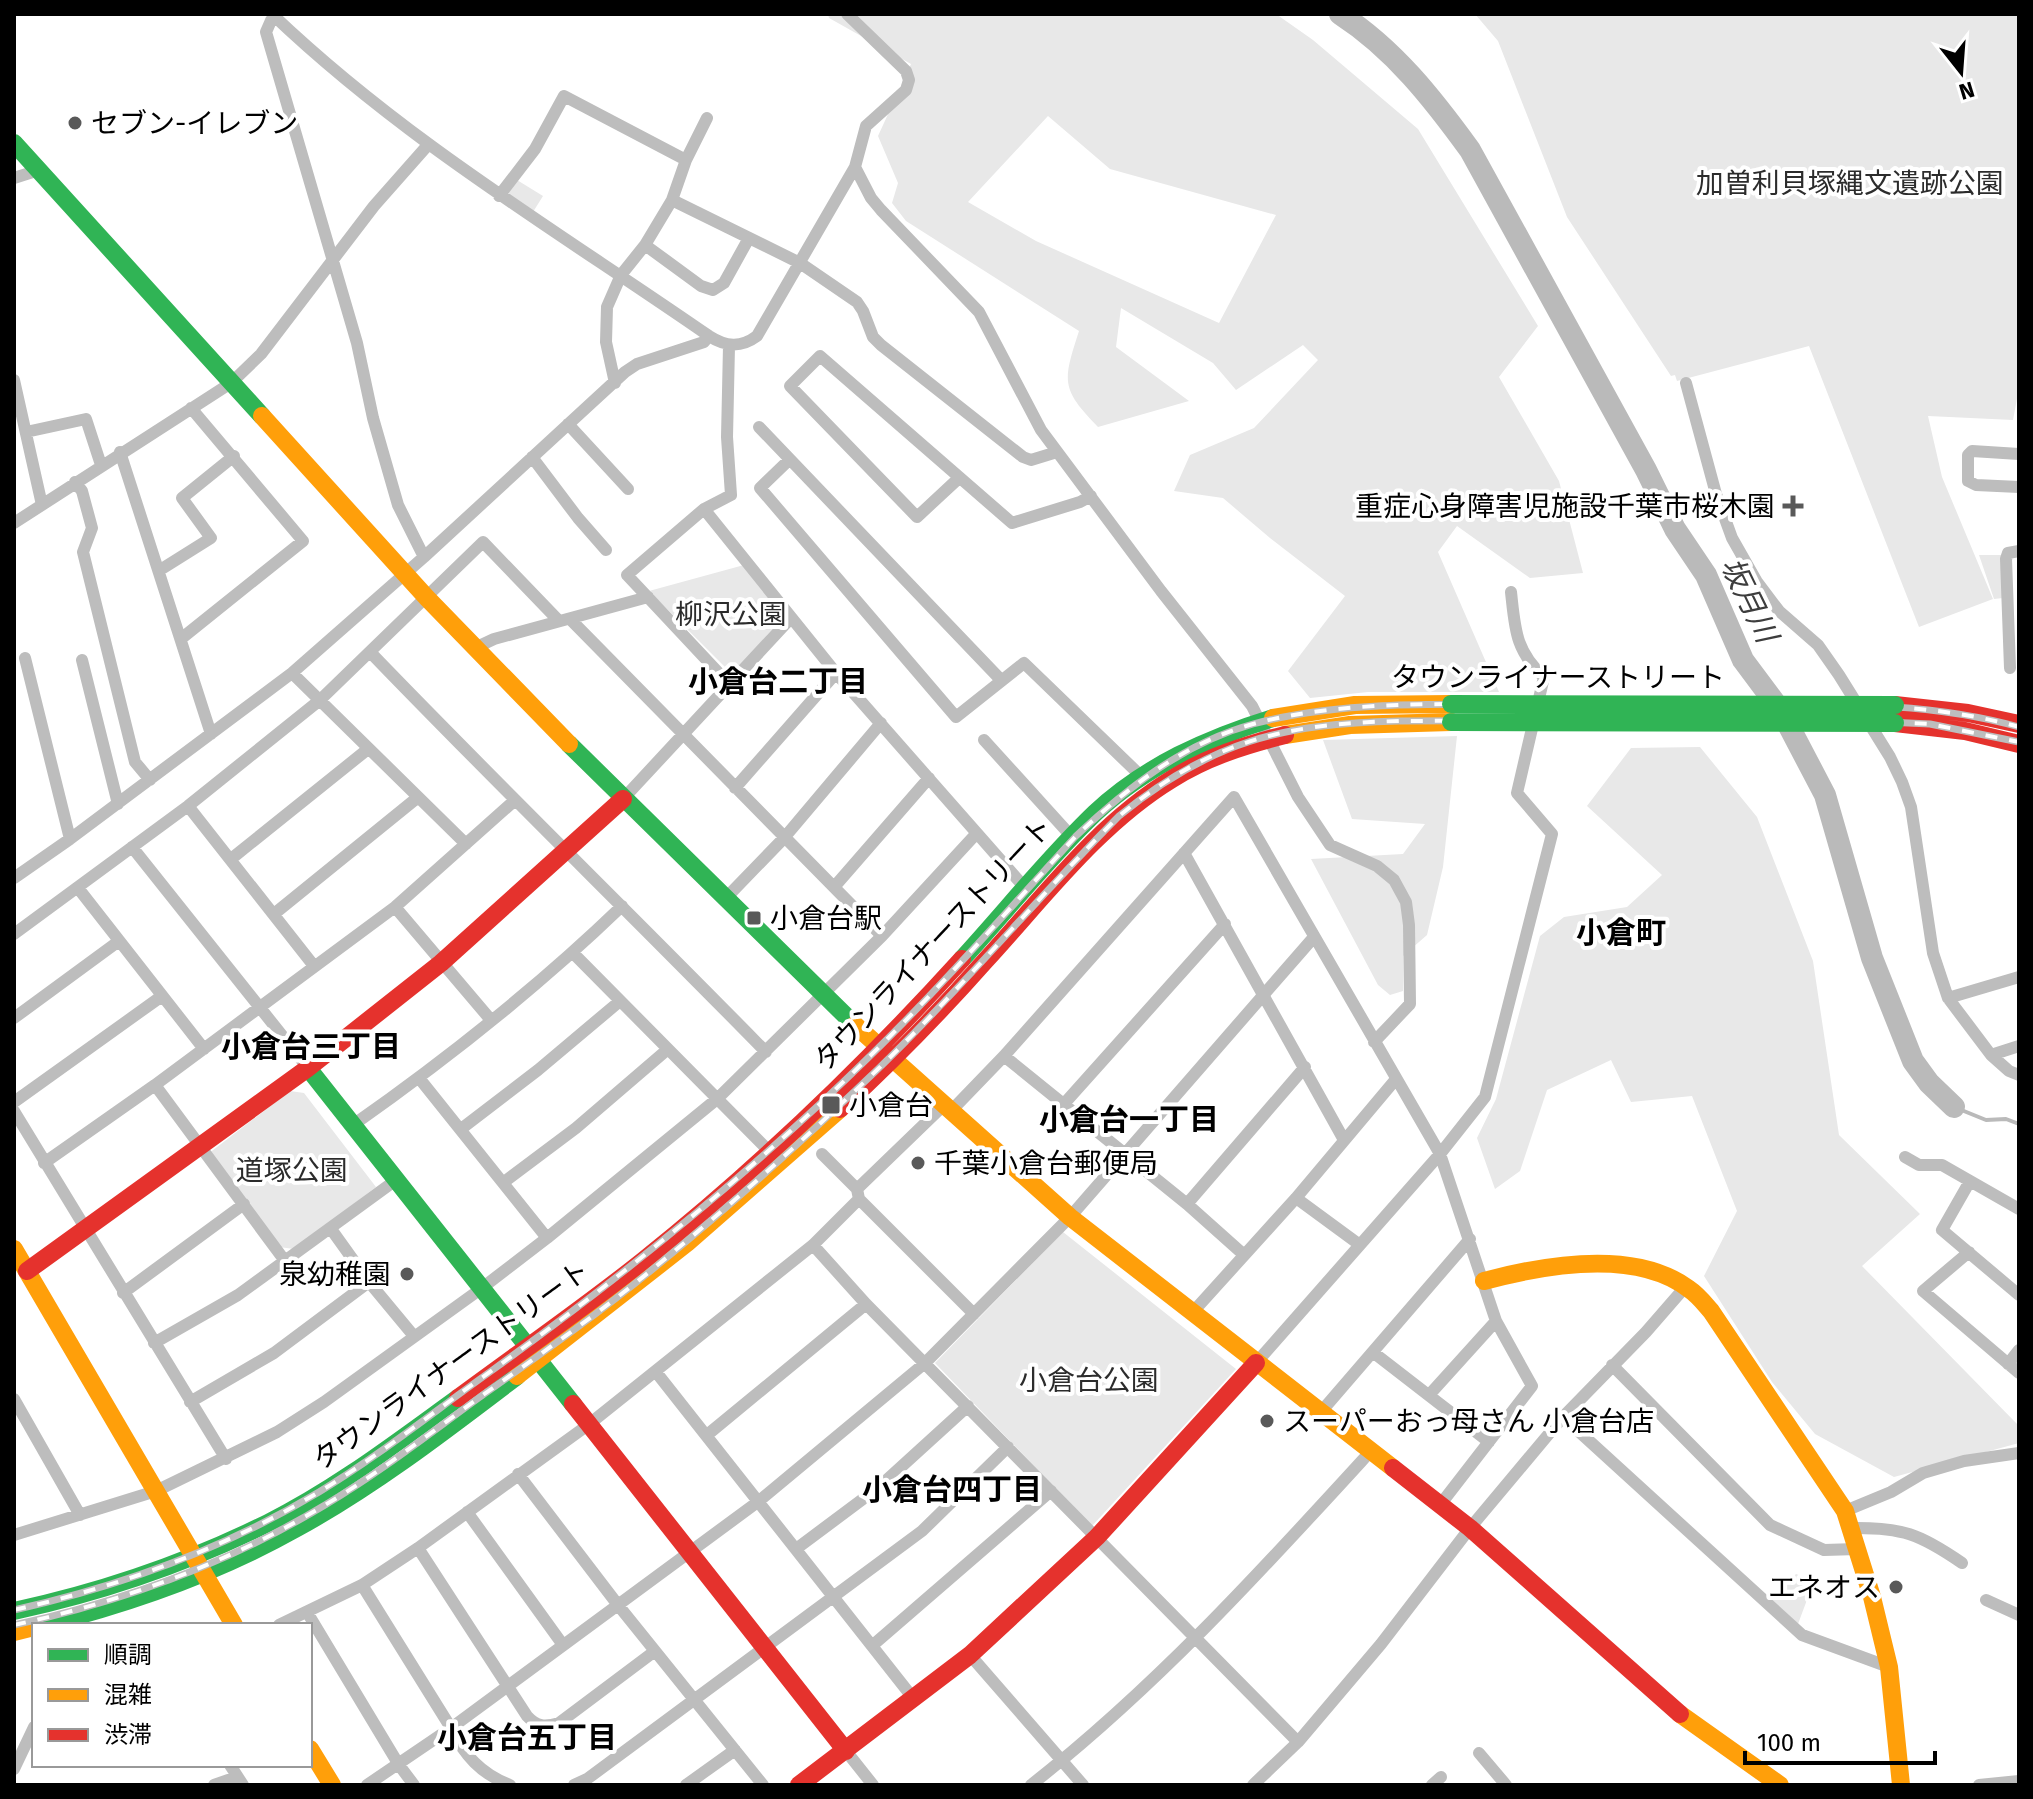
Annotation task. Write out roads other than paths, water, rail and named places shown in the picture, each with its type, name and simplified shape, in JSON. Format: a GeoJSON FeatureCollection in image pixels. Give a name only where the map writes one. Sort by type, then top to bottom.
{"type":"FeatureCollection","features":[{"type":"Feature","properties":{"kind":"street"},"geometry":{"type":"LineString","coordinates":[[424,557],[398,505],[373,418],[357,343],[266,32],[272,15],[377,107],[427,146],[709,336],[729,346],[749,342],[757,336],[855,167],[866,126],[906,90],[909,80],[906,71],[847,14]]}},
{"type":"Feature","properties":{"kind":"street"},"geometry":{"type":"LineString","coordinates":[[499,196],[535,149],[564,96],[686,160]]}},
{"type":"Feature","properties":{"kind":"street"},"geometry":{"type":"LineString","coordinates":[[615,383],[606,342],[607,307],[621,275],[645,245],[672,200],[686,160],[707,118]]}},
{"type":"Feature","properties":{"kind":"street"},"geometry":{"type":"LineString","coordinates":[[14,143],[427,598],[623,799],[885,1054],[1070,1217],[1470,1528],[1692,1724],[1780,1785]]}},
{"type":"Feature","properties":{"kind":"street"},"geometry":{"type":"LineString","coordinates":[[14,523],[231,383],[261,354],[374,206],[427,146]]}},
{"type":"Feature","properties":{"kind":"street"},"geometry":{"type":"LineString","coordinates":[[855,167],[881,210],[979,312],[1041,430],[1260,720],[1298,797],[1330,845],[1377,866],[1394,880],[1406,902],[1409,925],[1410,1004],[1374,1042]]}},
{"type":"Feature","properties":{"kind":"street"},"geometry":{"type":"LineString","coordinates":[[14,178],[39,170]]}},
{"type":"Feature","properties":{"kind":"street"},"geometry":{"type":"LineString","coordinates":[[672,200],[800,263],[857,302],[873,337],[881,345],[1023,457],[1031,460],[1057,452]]}},
{"type":"Feature","properties":{"kind":"street"},"geometry":{"type":"LineString","coordinates":[[645,245],[701,286],[713,290],[724,283],[749,238]]}},
{"type":"Feature","properties":{"kind":"street"},"geometry":{"type":"LineString","coordinates":[[14,878],[292,673],[637,364],[704,342],[709,336]]}},
{"type":"Feature","properties":{"kind":"street"},"geometry":{"type":"LineString","coordinates":[[729,346],[727,437],[731,495],[704,509],[627,575],[730,685]]}},
{"type":"Feature","properties":{"kind":"street"},"geometry":{"type":"LineString","coordinates":[[959,478],[917,517],[790,386],[820,356],[1012,523],[1091,496]]}},
{"type":"Feature","properties":{"kind":"street"},"geometry":{"type":"LineString","coordinates":[[14,380],[42,505]]}},
{"type":"Feature","properties":{"kind":"street"},"geometry":{"type":"LineString","coordinates":[[1686,383],[1716,494],[1732,538],[1757,582],[1779,611],[1818,645],[1839,675],[1902,782],[1911,807],[1933,953],[1948,998],[1991,1055],[2009,1071],[2019,1075]]}},
{"type":"Feature","properties":{"kind":"street"},"geometry":{"type":"LineString","coordinates":[[182,638],[303,541],[191,408]]}},
{"type":"Feature","properties":{"kind":"street"},"geometry":{"type":"LineString","coordinates":[[26,432],[86,419],[101,465]]}},
{"type":"Feature","properties":{"kind":"street"},"geometry":{"type":"LineString","coordinates":[[568,424],[628,489]]}},
{"type":"Feature","properties":{"kind":"street"},"geometry":{"type":"LineString","coordinates":[[759,427],[1001,680]]}},
{"type":"Feature","properties":{"kind":"street"},"geometry":{"type":"LineString","coordinates":[[2019,454],[1972,451],[1968,455],[1968,481],[1976,485],[2019,487]]}},
{"type":"Feature","properties":{"kind":"street"},"geometry":{"type":"LineString","coordinates":[[120,452],[211,734]]}},
{"type":"Feature","properties":{"kind":"street"},"geometry":{"type":"LineString","coordinates":[[160,570],[211,538],[182,498],[234,456]]}},
{"type":"Feature","properties":{"kind":"street"},"geometry":{"type":"LineString","coordinates":[[532,457],[606,550]]}},
{"type":"Feature","properties":{"kind":"street"},"geometry":{"type":"LineString","coordinates":[[789,460],[760,488],[956,717],[1024,663],[1142,777]]}},
{"type":"Feature","properties":{"kind":"street"},"geometry":{"type":"LineString","coordinates":[[75,482],[82,491],[92,528],[83,552],[135,762],[150,780]]}},
{"type":"Feature","properties":{"kind":"street"},"geometry":{"type":"LineString","coordinates":[[704,509],[836,673],[1026,889]]}},
{"type":"Feature","properties":{"kind":"street"},"geometry":{"type":"LineString","coordinates":[[14,934],[188,806],[320,700],[483,542],[683,735],[882,936]]}},
{"type":"Feature","properties":{"kind":"street"},"geometry":{"type":"LineString","coordinates":[[2010,668],[2006,559],[2008,553],[2019,551]]}},
{"type":"Feature","properties":{"kind":"street"},"geometry":{"type":"LineString","coordinates":[[799,1785],[970,1655],[1097,1537],[1256,1363],[1440,1154],[1485,1097],[1552,834],[1517,793],[1544,677],[1522,652],[1516,634],[1511,592]]}},
{"type":"Feature","properties":{"kind":"street"},"geometry":{"type":"LineString","coordinates":[[477,647],[494,639],[648,597]]}},
{"type":"Feature","properties":{"kind":"street"},"geometry":{"type":"LineString","coordinates":[[20,1274],[85,1231],[308,1068],[441,963],[623,799],[791,618]]}},
{"type":"Feature","properties":{"kind":"street"},"geometry":{"type":"LineString","coordinates":[[371,653],[514,801],[568,851],[766,1052]]}},
{"type":"Feature","properties":{"kind":"street"},"geometry":{"type":"LineString","coordinates":[[25,658],[70,839]]}},
{"type":"Feature","properties":{"kind":"street"},"geometry":{"type":"LineString","coordinates":[[82,660],[118,804]]}},
{"type":"Feature","properties":{"kind":"street"},"geometry":{"type":"LineString","coordinates":[[292,673],[466,844]]}},
{"type":"Feature","properties":{"kind":"street"},"geometry":{"type":"LineString","coordinates":[[735,788],[836,673]]}},
{"type":"Feature","properties":{"kind":"street","name":"タウンライナーストリート"},"geometry":{"type":"LineString","coordinates":[[14,1611],[199,1564],[278,1537],[327,1511],[373,1480],[533,1353],[885,1054],[1096,812],[1142,777],[1181,753],[1224,733],[1260,720],[1355,705],[1451,713],[1968,713],[2019,724]]}},
{"type":"Feature","properties":{"kind":"street","name":"タウンライナーストリート"},"geometry":{"type":"LineString","coordinates":[[533,1353],[653,1272],[747,1195],[1086,851],[1154,791],[1189,769],[1230,750],[1286,732],[1451,713]]}},
{"type":"Feature","properties":{"kind":"street","name":"タウンライナーストリート"},"geometry":{"type":"LineString","coordinates":[[1895,714],[2019,744]]}},
{"type":"Feature","properties":{"kind":"street"},"geometry":{"type":"LineString","coordinates":[[725,899],[784,838],[881,723]]}},
{"type":"Feature","properties":{"kind":"street"},"geometry":{"type":"LineString","coordinates":[[984,740],[1072,837]]}},
{"type":"Feature","properties":{"kind":"street"},"geometry":{"type":"LineString","coordinates":[[231,859],[368,749]]}},
{"type":"Feature","properties":{"kind":"street"},"geometry":{"type":"LineString","coordinates":[[835,886],[929,778]]}},
{"type":"Feature","properties":{"kind":"street"},"geometry":{"type":"LineString","coordinates":[[283,1623],[362,1585],[418,1548],[588,1425],[813,1245],[858,1194],[1004,1056],[1234,797],[1440,1154],[1496,1321],[1532,1386],[1440,1505]]}},
{"type":"Feature","properties":{"kind":"street"},"geometry":{"type":"LineString","coordinates":[[274,914],[417,798]]}},
{"type":"Feature","properties":{"kind":"street"},"geometry":{"type":"LineString","coordinates":[[44,1163],[395,907],[514,801]]}},
{"type":"Feature","properties":{"kind":"street"},"geometry":{"type":"LineString","coordinates":[[188,806],[314,966]]}},
{"type":"Feature","properties":{"kind":"street"},"geometry":{"type":"LineString","coordinates":[[14,1534],[156,1491],[226,1459],[324,1402],[482,1288],[717,1099],[824,996],[976,834]]}},
{"type":"Feature","properties":{"kind":"street"},"geometry":{"type":"LineString","coordinates":[[132,847],[873,1785]]}},
{"type":"Feature","properties":{"kind":"street"},"geometry":{"type":"LineString","coordinates":[[1184,853],[1266,995],[1344,1140]]}},
{"type":"Feature","properties":{"kind":"street"},"geometry":{"type":"LineString","coordinates":[[78,888],[204,1049]]}},
{"type":"Feature","properties":{"kind":"street"},"geometry":{"type":"LineString","coordinates":[[353,1125],[419,1078],[573,953],[622,906]]}},
{"type":"Feature","properties":{"kind":"street"},"geometry":{"type":"LineString","coordinates":[[395,907],[490,1019]]}},
{"type":"Feature","properties":{"kind":"street"},"geometry":{"type":"LineString","coordinates":[[1063,1105],[1225,924]]}},
{"type":"Feature","properties":{"kind":"street"},"geometry":{"type":"LineString","coordinates":[[367,1785],[508,1687],[759,1501],[925,1363],[1070,1217],[1314,937]]}},
{"type":"Feature","properties":{"kind":"street"},"geometry":{"type":"LineString","coordinates":[[14,1018],[119,941]]}},
{"type":"Feature","properties":{"kind":"street"},"geometry":{"type":"LineString","coordinates":[[573,953],[770,1152]]}},
{"type":"Feature","properties":{"kind":"street"},"geometry":{"type":"LineString","coordinates":[[1948,998],[2019,977]]}},
{"type":"Feature","properties":{"kind":"street"},"geometry":{"type":"LineString","coordinates":[[14,1102],[162,996]]}},
{"type":"Feature","properties":{"kind":"street"},"geometry":{"type":"LineString","coordinates":[[461,1129],[620,1001]]}},
{"type":"Feature","properties":{"kind":"street"},"geometry":{"type":"LineString","coordinates":[[1991,1055],[2019,1046]]}},
{"type":"Feature","properties":{"kind":"street"},"geometry":{"type":"LineString","coordinates":[[504,1182],[576,1128],[668,1049]]}},
{"type":"Feature","properties":{"kind":"street"},"geometry":{"type":"LineString","coordinates":[[1004,1056],[1187,1204],[1243,1254]]}},
{"type":"Feature","properties":{"kind":"street"},"geometry":{"type":"LineString","coordinates":[[1187,1204],[1305,1067]]}},
{"type":"Feature","properties":{"kind":"street"},"geometry":{"type":"LineString","coordinates":[[419,1078],[547,1238]]}},
{"type":"Feature","properties":{"kind":"street"},"geometry":{"type":"LineString","coordinates":[[1192,1313],[1296,1198],[1396,1079]]}},
{"type":"Feature","properties":{"kind":"street"},"geometry":{"type":"LineString","coordinates":[[155,1085],[285,1261]]}},
{"type":"Feature","properties":{"kind":"street"},"geometry":{"type":"LineString","coordinates":[[14,1111],[226,1459]]}},
{"type":"Feature","properties":{"kind":"street"},"geometry":{"type":"LineString","coordinates":[[822,1154],[974,1314]]}},
{"type":"Feature","properties":{"kind":"street"},"geometry":{"type":"LineString","coordinates":[[1905,1157],[1919,1165],[1942,1165],[2019,1209]]}},
{"type":"Feature","properties":{"kind":"street"},"geometry":{"type":"LineString","coordinates":[[154,1343],[238,1295],[396,1180]]}},
{"type":"Feature","properties":{"kind":"street"},"geometry":{"type":"LineString","coordinates":[[1970,1181],[1942,1230],[2019,1295]]}},
{"type":"Feature","properties":{"kind":"street"},"geometry":{"type":"LineString","coordinates":[[1296,1198],[1360,1245]]}},
{"type":"Feature","properties":{"kind":"street"},"geometry":{"type":"LineString","coordinates":[[123,1293],[244,1204]]}},
{"type":"Feature","properties":{"kind":"street"},"geometry":{"type":"LineString","coordinates":[[331,1229],[413,1335]]}},
{"type":"Feature","properties":{"kind":"street"},"geometry":{"type":"LineString","coordinates":[[1320,1413],[1470,1239]]}},
{"type":"Feature","properties":{"kind":"street"},"geometry":{"type":"LineString","coordinates":[[813,1245],[866,1304],[1298,1742]]}},
{"type":"Feature","properties":{"kind":"street"},"geometry":{"type":"LineString","coordinates":[[14,1249],[20,1274],[156,1491],[233,1623]]}},
{"type":"Feature","properties":{"kind":"street"},"geometry":{"type":"LineString","coordinates":[[1969,1252],[1923,1291],[2014,1368],[2019,1350]]}},
{"type":"Feature","properties":{"kind":"street"},"geometry":{"type":"LineString","coordinates":[[1484,1281],[1519,1271],[1593,1263],[1654,1274],[1686,1286],[1711,1311],[1848,1520],[1889,1667],[1901,1785]]}},
{"type":"Feature","properties":{"kind":"street"},"geometry":{"type":"LineString","coordinates":[[190,1402],[274,1353],[369,1282]]}},
{"type":"Feature","properties":{"kind":"street"},"geometry":{"type":"LineString","coordinates":[[1259,1783],[1381,1644],[1470,1528],[1563,1417],[1686,1286]]}},
{"type":"Feature","properties":{"kind":"street"},"geometry":{"type":"LineString","coordinates":[[707,1435],[866,1304]]}},
{"type":"Feature","properties":{"kind":"street"},"geometry":{"type":"LineString","coordinates":[[1430,1394],[1496,1321]]}},
{"type":"Feature","properties":{"kind":"street"},"geometry":{"type":"LineString","coordinates":[[1374,1353],[1489,1442]]}},
{"type":"Feature","properties":{"kind":"street"},"geometry":{"type":"LineString","coordinates":[[1612,1365],[1770,1525],[1824,1550],[1857,1549]]}},
{"type":"Feature","properties":{"kind":"street"},"geometry":{"type":"LineString","coordinates":[[656,1372],[913,1698]]}},
{"type":"Feature","properties":{"kind":"street"},"geometry":{"type":"LineString","coordinates":[[14,1399],[80,1515]]}},
{"type":"Feature","properties":{"kind":"street"},"geometry":{"type":"LineString","coordinates":[[796,1549],[879,1487],[968,1406]]}},
{"type":"Feature","properties":{"kind":"street"},"geometry":{"type":"LineString","coordinates":[[1563,1417],[1802,1635],[1889,1667]]}},
{"type":"Feature","properties":{"kind":"street"},"geometry":{"type":"LineString","coordinates":[[574,1785],[587,1779],[922,1531],[1008,1447]]}},
{"type":"Feature","properties":{"kind":"street"},"geometry":{"type":"LineString","coordinates":[[1031,1785],[1197,1639],[1370,1452]]}},
{"type":"Feature","properties":{"kind":"street"},"geometry":{"type":"LineString","coordinates":[[1848,1520],[1923,1473],[1964,1461],[2019,1453]]}},
{"type":"Feature","properties":{"kind":"street"},"geometry":{"type":"LineString","coordinates":[[518,1474],[618,1605],[763,1785]]}},
{"type":"Feature","properties":{"kind":"street"},"geometry":{"type":"LineString","coordinates":[[873,1645],[1051,1491]]}},
{"type":"Feature","properties":{"kind":"street"},"geometry":{"type":"LineString","coordinates":[[467,1512],[563,1645]]}},
{"type":"Feature","properties":{"kind":"street"},"geometry":{"type":"LineString","coordinates":[[1848,1520],[1917,1535],[1962,1563]]}},
{"type":"Feature","properties":{"kind":"street"},"geometry":{"type":"LineString","coordinates":[[418,1548],[535,1724],[547,1726],[559,1723],[655,1651]]}},
{"type":"Feature","properties":{"kind":"street","name":"タウンライナーストリート"},"geometry":{"type":"LineString","coordinates":[[59,1623],[84,1620],[199,1564]]}},
{"type":"Feature","properties":{"kind":"street"},"geometry":{"type":"LineString","coordinates":[[362,1585],[462,1750],[481,1770],[510,1785]]}},
{"type":"Feature","properties":{"kind":"street"},"geometry":{"type":"LineString","coordinates":[[1986,1600],[2019,1615]]}},
{"type":"Feature","properties":{"kind":"street"},"geometry":{"type":"LineString","coordinates":[[307,1612],[414,1785]]}},
{"type":"Feature","properties":{"kind":"street"},"geometry":{"type":"LineString","coordinates":[[970,1655],[1083,1785]]}},
{"type":"Feature","properties":{"kind":"street"},"geometry":{"type":"LineString","coordinates":[[16,1763],[32,1731]]}},
{"type":"Feature","properties":{"kind":"street"},"geometry":{"type":"LineString","coordinates":[[686,1785],[735,1750]]}},
{"type":"Feature","properties":{"kind":"street"},"geometry":{"type":"LineString","coordinates":[[312,1752],[332,1785]]}},
{"type":"Feature","properties":{"kind":"street"},"geometry":{"type":"LineString","coordinates":[[1479,1753],[1506,1785]]}},
{"type":"Feature","properties":{"kind":"street"},"geometry":{"type":"LineString","coordinates":[[214,1785],[240,1781]]}},
{"type":"Feature","properties":{"kind":"street"},"geometry":{"type":"LineString","coordinates":[[1979,1785],[2019,1781]]}},
{"type":"Feature","properties":{"kind":"waterway","name":"坂月川"},"geometry":{"type":"LineString","coordinates":[[1340,14],[1395,59],[1427,94],[1470,150],[1646,470],[1675,529],[1706,575],[1743,660],[1781,711],[1825,795],[1872,958],[1913,1061],[1929,1083],[1954,1107]]}},
{"type":"Feature","properties":{"kind":"waterway","name":"坂月川"},"geometry":{"type":"LineString","coordinates":[[1954,1107],[1986,1120],[2006,1119],[2019,1124]]}},
{"type":"Feature","properties":{"kind":"railway"},"geometry":{"type":"LineString","coordinates":[[14,1610],[93,1589],[171,1563],[283,1512],[364,1463],[544,1333],[688,1220],[826,1099],[949,975],[1076,836],[1115,801],[1158,769],[1203,743],[1253,724],[1293,715],[1334,709],[1420,704],[1862,705],[1957,714],[2019,727]]}},
{"type":"Feature","properties":{"kind":"railway"},"geometry":{"type":"LineString","coordinates":[[14,1625],[96,1604],[175,1578],[289,1526],[384,1467],[546,1350],[611,1302],[740,1196],[878,1069],[1119,816],[1185,770],[1217,754],[1283,733],[1399,721],[1822,719],[1930,724],[2019,742]]}},
{"type":"Feature","properties":{"kind":"place","name":"セブン-イレブン"},"geometry":{"type":"Point","coordinates":[75,123]}},
{"type":"Feature","properties":{"kind":"place","name":"重症心身障害児施設千葉市桜木園"},"geometry":{"type":"Point","coordinates":[1793,506]}},
{"type":"Feature","properties":{"kind":"place","name":"小倉台駅"},"geometry":{"type":"Point","coordinates":[754,918]}},
{"type":"Feature","properties":{"kind":"place","name":"小倉台"},"geometry":{"type":"Point","coordinates":[831,1105]}},
{"type":"Feature","properties":{"kind":"place","name":"千葉小倉台郵便局"},"geometry":{"type":"Point","coordinates":[918,1163]}},
{"type":"Feature","properties":{"kind":"place","name":"泉幼稚園"},"geometry":{"type":"Point","coordinates":[407,1274]}},
{"type":"Feature","properties":{"kind":"place","name":"スーパーおっ母さん 小倉台店"},"geometry":{"type":"Point","coordinates":[1267,1421]}},
{"type":"Feature","properties":{"kind":"place","name":"エネオス"},"geometry":{"type":"Point","coordinates":[1896,1587]}},
{"type":"Feature","properties":{"kind":"district","name":"小倉台二丁目"},"geometry":{"type":"Point","coordinates":[778,682]}},
{"type":"Feature","properties":{"kind":"district","name":"小倉町"},"geometry":{"type":"Point","coordinates":[1621,933]}},
{"type":"Feature","properties":{"kind":"district","name":"小倉台三丁目"},"geometry":{"type":"Point","coordinates":[311,1047]}},
{"type":"Feature","properties":{"kind":"district","name":"小倉台一丁目"},"geometry":{"type":"Point","coordinates":[1129,1120]}},
{"type":"Feature","properties":{"kind":"district","name":"小倉台四丁目"},"geometry":{"type":"Point","coordinates":[952,1490]}},
{"type":"Feature","properties":{"kind":"district","name":"小倉台五丁目"},"geometry":{"type":"Point","coordinates":[527,1738]}},
{"type":"Feature","properties":{"kind":"park label","name":"加曽利貝塚縄文遺跡公園"},"geometry":{"type":"Point","coordinates":[1850,183]}},
{"type":"Feature","properties":{"kind":"park label","name":"柳沢公園"},"geometry":{"type":"Point","coordinates":[731,614]}},
{"type":"Feature","properties":{"kind":"park label","name":"道塚公園"},"geometry":{"type":"Point","coordinates":[292,1170]}},
{"type":"Feature","properties":{"kind":"park label","name":"小倉台公園"},"geometry":{"type":"Point","coordinates":[1089,1380]}}]}
